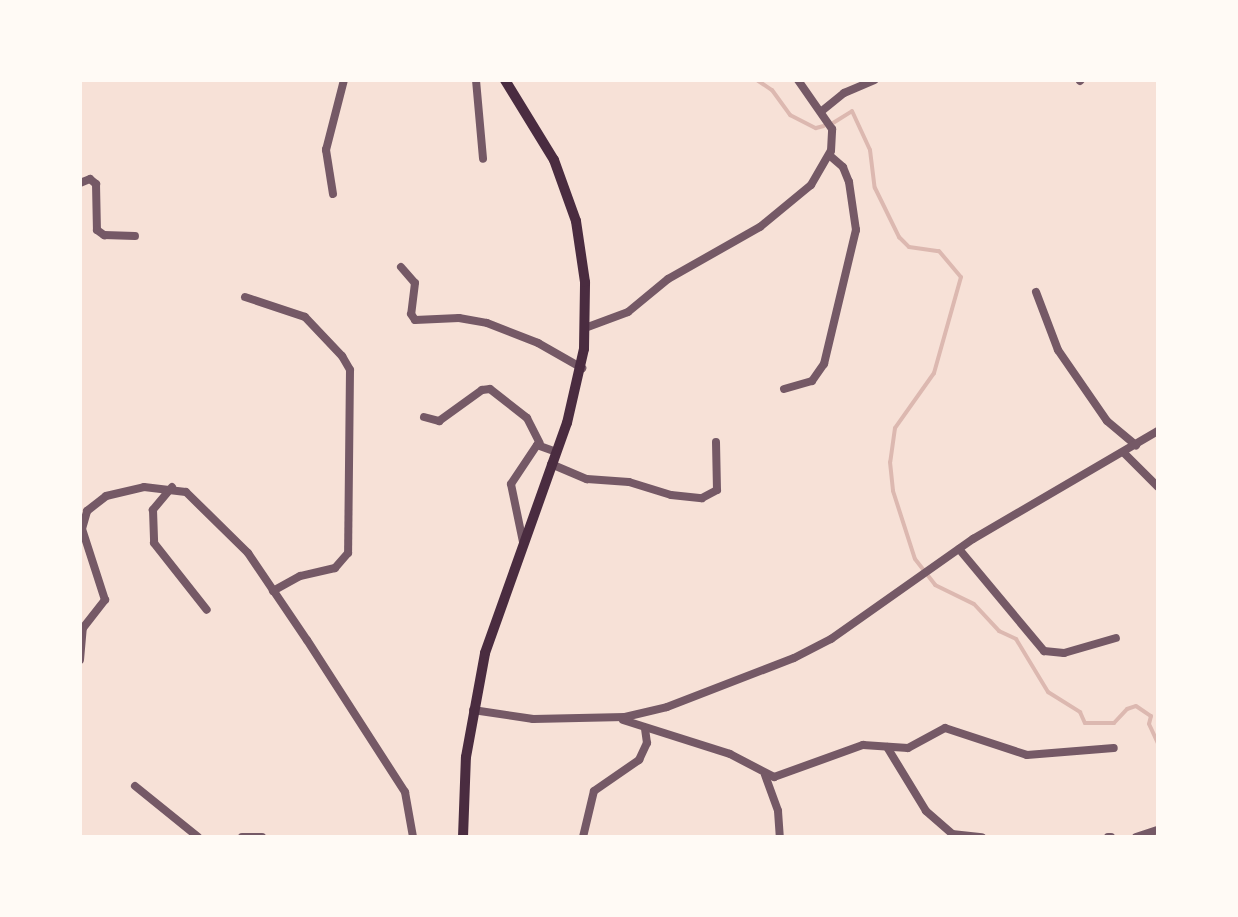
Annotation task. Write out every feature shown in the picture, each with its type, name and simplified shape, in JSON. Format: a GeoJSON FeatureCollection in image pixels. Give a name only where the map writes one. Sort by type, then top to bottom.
{"type":"FeatureCollection","features":[{"type":"Feature","properties":{"kind":"main road"},"geometry":{"type":"LineString","coordinates":[[463,837],[473,710],[485,654],[556,452],[582,368],[586,328],[584,260],[576,221],[554,160],[505,80]]}},
{"type":"Feature","properties":{"kind":"street"},"geometry":{"type":"LineString","coordinates":[[333,194],[326,150],[344,80]]}},
{"type":"Feature","properties":{"kind":"street"},"geometry":{"type":"LineString","coordinates":[[476,80],[483,159]]}},
{"type":"Feature","properties":{"kind":"street"},"geometry":{"type":"LineString","coordinates":[[586,328],[620,316],[668,279],[769,221],[810,184],[829,154],[832,129],[823,110],[804,93],[798,80]]}},
{"type":"Feature","properties":{"kind":"street"},"geometry":{"type":"LineString","coordinates":[[823,110],[844,93],[874,80]]}},
{"type":"Feature","properties":{"kind":"street"},"geometry":{"type":"LineString","coordinates":[[784,389],[812,381],[824,364],[856,230],[849,182],[842,166],[829,154]]}},
{"type":"Feature","properties":{"kind":"street"},"geometry":{"type":"LineString","coordinates":[[80,183],[90,179],[96,184],[96,230],[104,235],[135,236]]}},
{"type":"Feature","properties":{"kind":"street"},"geometry":{"type":"LineString","coordinates":[[401,267],[415,283],[411,314],[415,320],[459,318],[487,324],[538,343],[582,368]]}},
{"type":"Feature","properties":{"kind":"street"},"geometry":{"type":"LineString","coordinates":[[1036,292],[1047,330],[1069,366],[1107,421],[1136,445]]}},
{"type":"Feature","properties":{"kind":"street"},"geometry":{"type":"LineString","coordinates":[[245,296],[305,317],[350,370],[348,553],[335,568],[300,576],[274,591]]}},
{"type":"Feature","properties":{"kind":"street"},"geometry":{"type":"LineString","coordinates":[[424,417],[439,422],[482,390],[490,389],[528,418],[540,443],[556,452]]}},
{"type":"Feature","properties":{"kind":"street"},"geometry":{"type":"LineString","coordinates":[[473,710],[534,718],[616,718],[667,708],[812,650],[959,549],[1158,431]]}},
{"type":"Feature","properties":{"kind":"street"},"geometry":{"type":"LineString","coordinates":[[552,464],[587,479],[629,482],[671,495],[702,498],[717,490],[716,442]]}},
{"type":"Feature","properties":{"kind":"street"},"geometry":{"type":"LineString","coordinates":[[524,542],[510,490],[518,471],[540,443]]}},
{"type":"Feature","properties":{"kind":"street"},"geometry":{"type":"LineString","coordinates":[[1124,452],[1158,487]]}},
{"type":"Feature","properties":{"kind":"street"},"geometry":{"type":"LineString","coordinates":[[172,487],[153,510],[154,543],[207,610]]}},
{"type":"Feature","properties":{"kind":"street"},"geometry":{"type":"LineString","coordinates":[[80,660],[82,631],[105,600],[82,529],[87,511],[106,496],[172,487],[194,497],[241,544],[406,792],[414,837]]}},
{"type":"Feature","properties":{"kind":"street"},"geometry":{"type":"LineString","coordinates":[[959,549],[1044,651],[1064,653],[1116,638]]}},
{"type":"Feature","properties":{"kind":"street"},"geometry":{"type":"LineString","coordinates":[[616,718],[730,754],[765,776],[789,775],[863,746],[908,748],[952,728],[1027,756],[1114,748]]}},
{"type":"Feature","properties":{"kind":"street"},"geometry":{"type":"LineString","coordinates":[[584,837],[594,791],[639,760],[647,742],[646,728]]}},
{"type":"Feature","properties":{"kind":"street"},"geometry":{"type":"LineString","coordinates":[[887,746],[926,812],[952,834],[982,837]]}},
{"type":"Feature","properties":{"kind":"street"},"geometry":{"type":"LineString","coordinates":[[765,776],[778,810],[780,837]]}},
{"type":"Feature","properties":{"kind":"street"},"geometry":{"type":"LineString","coordinates":[[135,786],[198,837]]}},
{"type":"Feature","properties":{"kind":"street"},"geometry":{"type":"LineString","coordinates":[[1136,837],[1158,830]]}},
{"type":"Feature","properties":{"kind":"street"},"geometry":{"type":"LineString","coordinates":[[242,837],[262,837]]}},
{"type":"Feature","properties":{"kind":"waterway"},"geometry":{"type":"LineString","coordinates":[[757,80],[772,90],[790,115],[816,128],[824,126]]}},
{"type":"Feature","properties":{"kind":"waterway"},"geometry":{"type":"LineString","coordinates":[[833,123],[852,111],[870,150],[875,188],[899,237],[909,247],[939,251],[961,277],[934,373],[895,428],[890,462],[893,491],[915,559],[935,585],[974,604],[999,631],[1016,639],[1048,692],[1080,712],[1085,723],[1114,723],[1127,709],[1136,706],[1151,716],[1149,724],[1158,743]]}}]}
